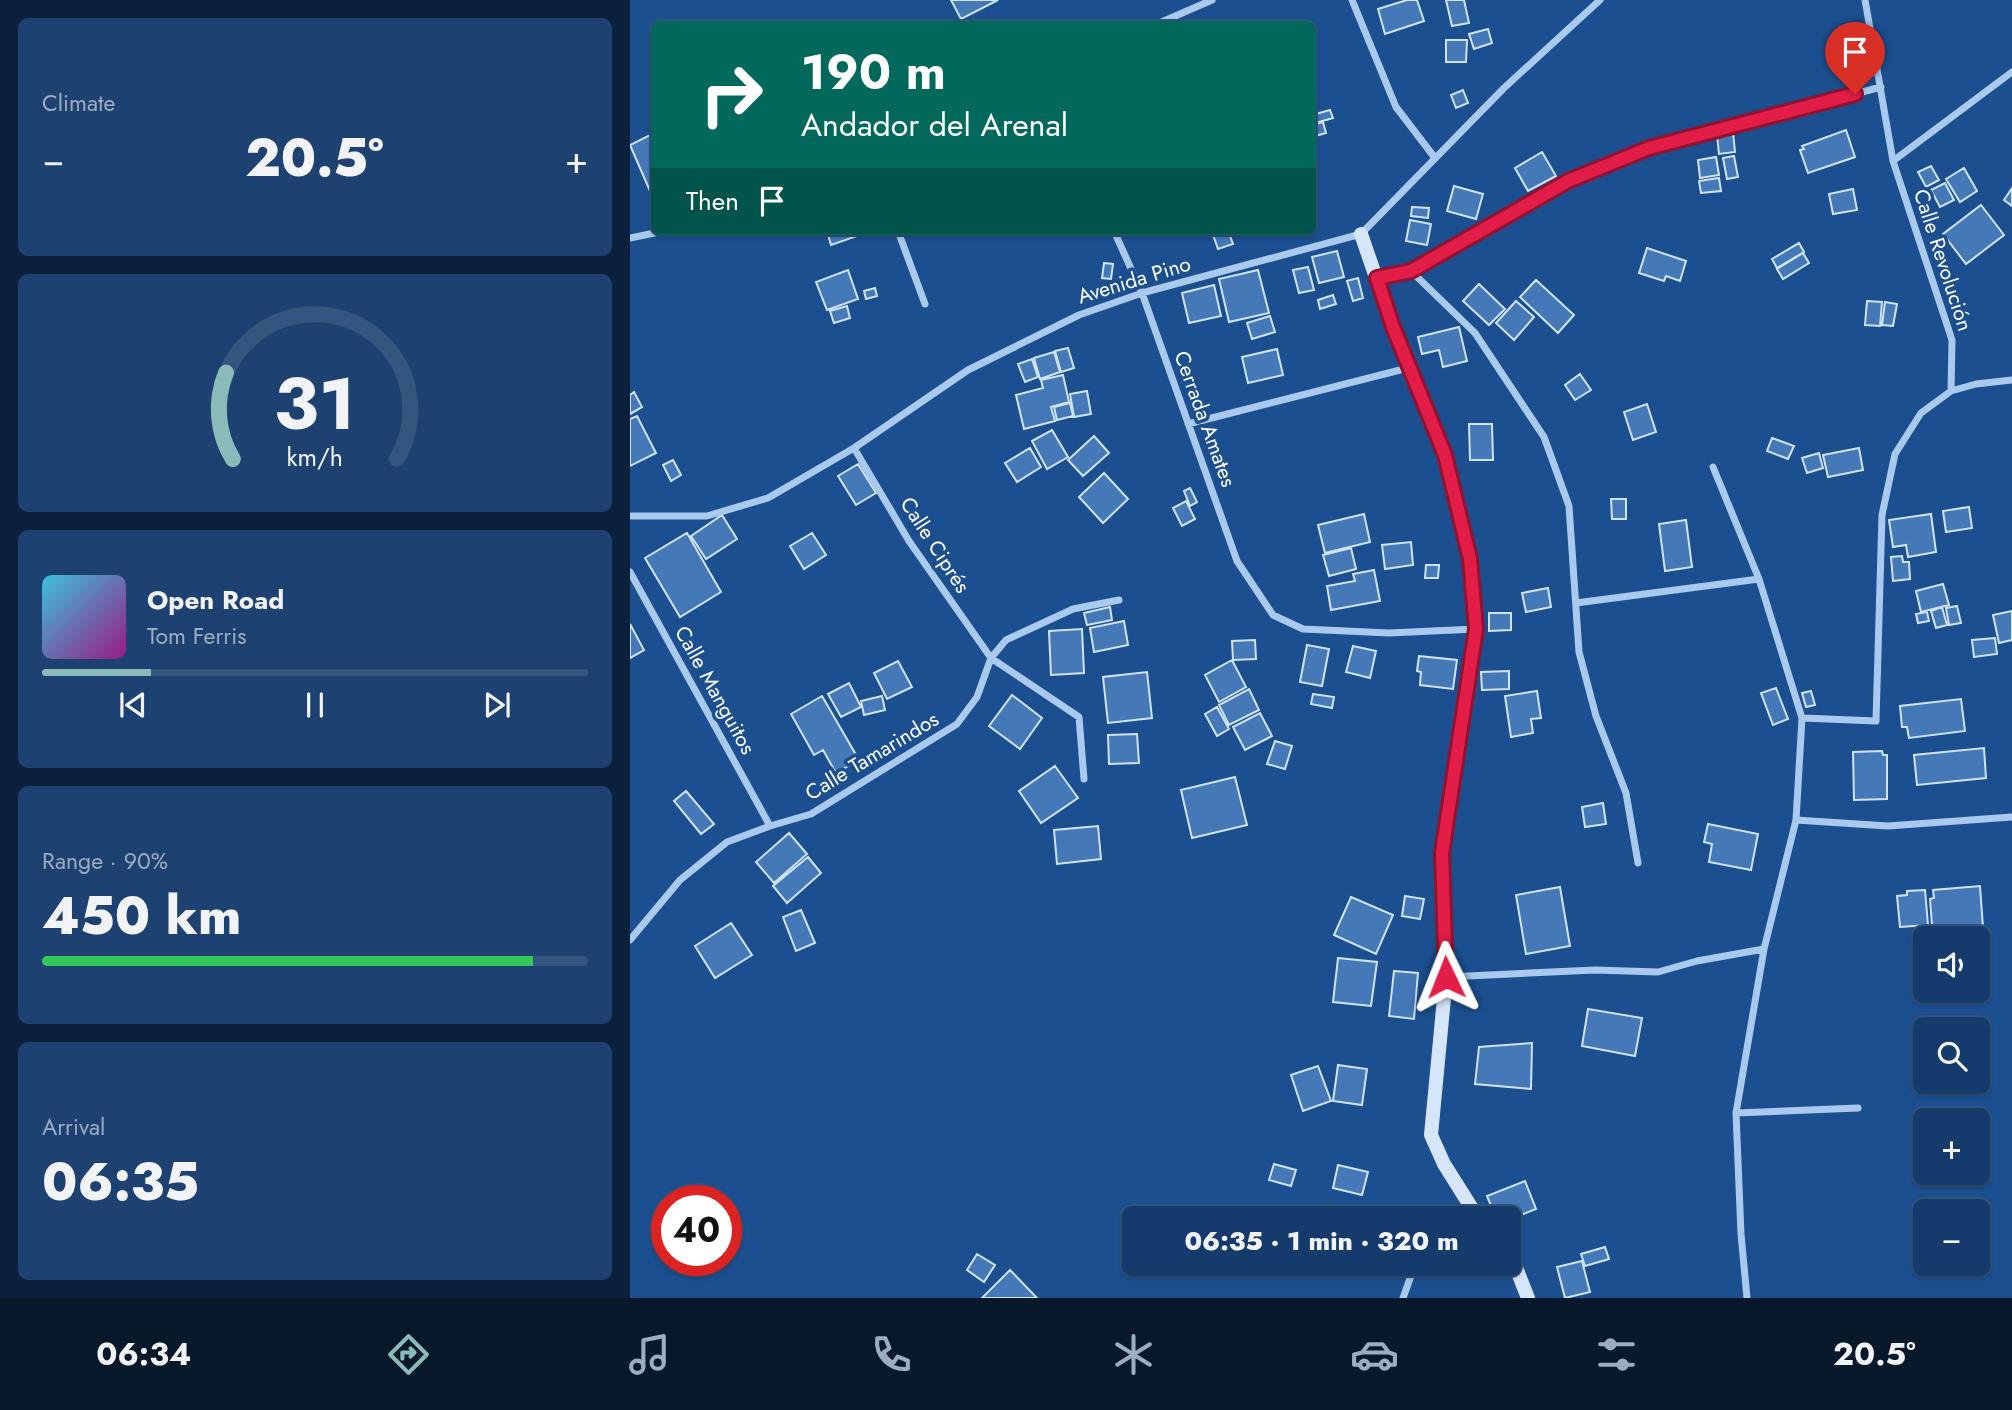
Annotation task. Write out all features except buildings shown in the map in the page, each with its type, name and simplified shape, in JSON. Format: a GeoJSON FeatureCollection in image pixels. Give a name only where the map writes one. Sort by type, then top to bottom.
{"type":"FeatureCollection","features":[{"type":"Feature","properties":{"kind":"street"},"geometry":{"type":"LineString","coordinates":[[1164,21],[1212,0]]}},
{"type":"Feature","properties":{"kind":"street"},"geometry":{"type":"LineString","coordinates":[[1352,0],[1396,107],[1435,158]]}},
{"type":"Feature","properties":{"kind":"street"},"geometry":{"type":"LineString","coordinates":[[1470,1206],[1444,1164],[1431,1135],[1446,977],[1442,853],[1476,629],[1470,559],[1445,455],[1408,368],[1361,234],[1504,88],[1600,0]]}},
{"type":"Feature","properties":{"kind":"street","name":"Calle Revolución"},"geometry":{"type":"LineString","coordinates":[[1865,0],[1893,162],[1952,340],[1951,391]]}},
{"type":"Feature","properties":{"kind":"street"},"geometry":{"type":"LineString","coordinates":[[1893,162],[2012,72]]}},
{"type":"Feature","properties":{"kind":"street"},"geometry":{"type":"LineString","coordinates":[[1377,278],[1411,271],[1568,181],[1649,148],[1881,87]]}},
{"type":"Feature","properties":{"kind":"street"},"geometry":{"type":"LineString","coordinates":[[630,238],[651,234]]}},
{"type":"Feature","properties":{"kind":"street","name":"Avenida Pino"},"geometry":{"type":"LineString","coordinates":[[630,516],[707,516],[768,498],[854,448],[968,370],[1079,315],[1142,293],[1361,234]]}},
{"type":"Feature","properties":{"kind":"street"},"geometry":{"type":"LineString","coordinates":[[899,235],[925,304]]}},
{"type":"Feature","properties":{"kind":"street","name":"Cerrada Amates"},"geometry":{"type":"LineString","coordinates":[[1116,235],[1142,293],[1237,561],[1273,615],[1303,629],[1389,633],[1476,629]]}},
{"type":"Feature","properties":{"kind":"street"},"geometry":{"type":"LineString","coordinates":[[1411,271],[1475,333],[1544,437],[1569,506],[1579,652],[1596,716],[1626,793],[1638,863]]}},
{"type":"Feature","properties":{"kind":"street"},"geometry":{"type":"LineString","coordinates":[[1188,424],[1408,368]]}},
{"type":"Feature","properties":{"kind":"street"},"geometry":{"type":"LineString","coordinates":[[1802,718],[1876,721],[1882,516],[1895,454],[1921,413],[1951,391],[1976,384],[2012,380]]}},
{"type":"Feature","properties":{"kind":"street","name":"Calle Ciprés"},"geometry":{"type":"LineString","coordinates":[[854,448],[909,541],[991,658]]}},
{"type":"Feature","properties":{"kind":"street"},"geometry":{"type":"LineString","coordinates":[[1713,467],[1759,579],[1802,718],[1796,820],[1764,949],[1736,1113],[1741,1234],[1747,1298]]}},
{"type":"Feature","properties":{"kind":"street","name":"Calle Manguitos"},"geometry":{"type":"LineString","coordinates":[[630,572],[770,825]]}},
{"type":"Feature","properties":{"kind":"street"},"geometry":{"type":"LineString","coordinates":[[1576,603],[1759,579]]}},
{"type":"Feature","properties":{"kind":"street","name":"Calle Tamarindos"},"geometry":{"type":"LineString","coordinates":[[630,940],[680,880],[727,842],[770,825],[811,814],[957,724],[977,697],[991,658],[1006,640],[1073,609],[1119,600]]}},
{"type":"Feature","properties":{"kind":"street"},"geometry":{"type":"LineString","coordinates":[[991,658],[1079,717],[1084,779]]}},
{"type":"Feature","properties":{"kind":"street"},"geometry":{"type":"LineString","coordinates":[[1796,820],[1888,826],[2012,817]]}},
{"type":"Feature","properties":{"kind":"street"},"geometry":{"type":"LineString","coordinates":[[1446,977],[1595,970],[1658,972],[1697,961],[1764,949]]}},
{"type":"Feature","properties":{"kind":"street"},"geometry":{"type":"LineString","coordinates":[[1736,1113],[1858,1108]]}},
{"type":"Feature","properties":{"kind":"street"},"geometry":{"type":"LineString","coordinates":[[1403,1298],[1411,1276]]}},
{"type":"Feature","properties":{"kind":"street"},"geometry":{"type":"LineString","coordinates":[[1519,1276],[1528,1298]]}},
{"type":"Feature","properties":{"kind":"route"},"geometry":{"type":"LineString","coordinates":[[1446,977],[1442,853],[1476,629],[1470,559],[1445,455],[1408,368],[1377,278],[1411,271],[1568,181],[1649,148],[1855,94]]}}]}
